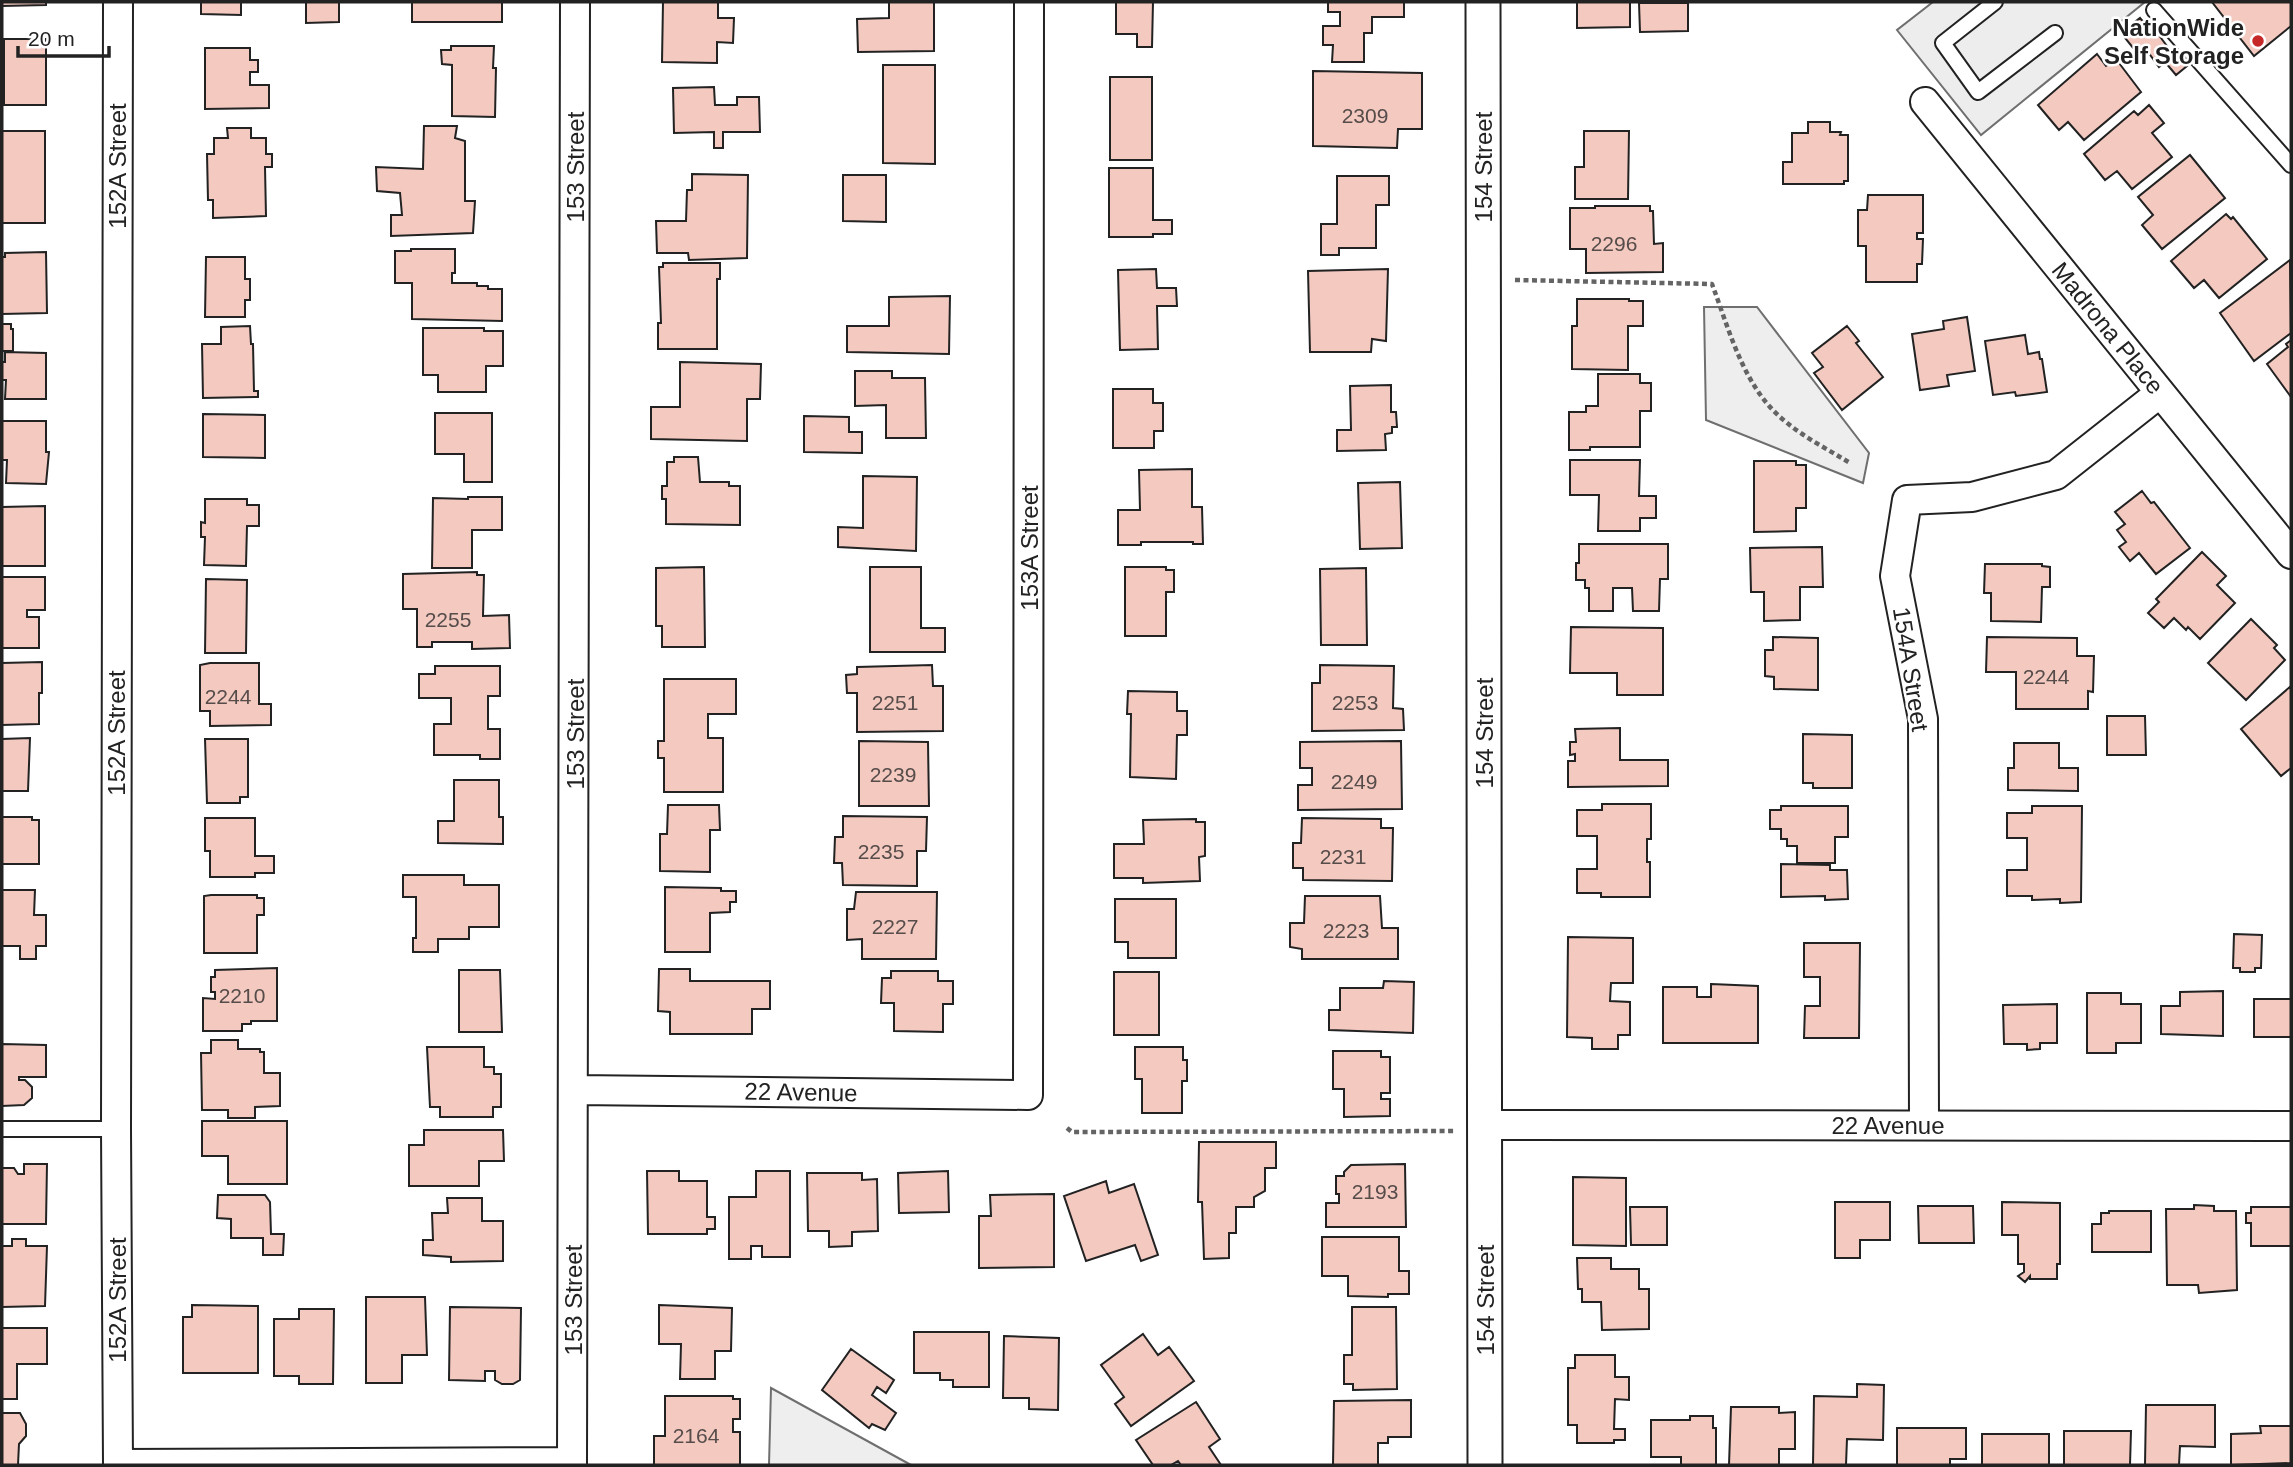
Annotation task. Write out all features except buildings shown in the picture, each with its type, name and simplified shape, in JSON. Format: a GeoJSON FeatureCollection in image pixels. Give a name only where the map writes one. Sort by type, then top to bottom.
{"type":"FeatureCollection","features":[{"type":"Feature","properties":{"kind":"street","name":"152A Street"},"geometry":{"type":"LineString","coordinates":[[118,2],[118,1464]]}},
{"type":"Feature","properties":{"kind":"street","name":"153 Street"},"geometry":{"type":"LineString","coordinates":[[572,1464],[575,1090],[575,2]]}},
{"type":"Feature","properties":{"kind":"street","name":"153A Street"},"geometry":{"type":"LineString","coordinates":[[1028,1095],[1030,2]]}},
{"type":"Feature","properties":{"kind":"street","name":"154 Street"},"geometry":{"type":"LineString","coordinates":[[1483,2],[1471,1128],[1485,1465]]}},
{"type":"Feature","properties":{"kind":"street","name":"Madrona Place"},"geometry":{"type":"LineString","coordinates":[[1926,102],[2291,554]]}},
{"type":"Feature","properties":{"kind":"street","name":"154A Street"},"geometry":{"type":"LineString","coordinates":[[1924,1124],[1923,719],[1895,576],[1907,500],[1972,497],[2056,475],[2160,393]]}},
{"type":"Feature","properties":{"kind":"street","name":"22 Avenue"},"geometry":{"type":"LineString","coordinates":[[575,1090],[1028,1095]]}},
{"type":"Feature","properties":{"kind":"street","name":"22 Avenue"},"geometry":{"type":"LineString","coordinates":[[1471,1128],[1924,1124],[2291,1126]]}},
{"type":"Feature","properties":{"kind":"street"},"geometry":{"type":"LineString","coordinates":[[118,1464],[572,1464]]}},
{"type":"Feature","properties":{"kind":"lane"},"geometry":{"type":"LineString","coordinates":[[1995,2],[1943,43],[1978,92],[2054,33]]}},
{"type":"Feature","properties":{"kind":"lane"},"geometry":{"type":"LineString","coordinates":[[2154,10],[2291,165]]}},
{"type":"Feature","properties":{"kind":"lane"},"geometry":{"type":"LineString","coordinates":[[2,1129],[116,1129]]}},
{"type":"Feature","properties":{"kind":"path"},"geometry":{"type":"LineString","coordinates":[[1514,280],[1712,284],[1742,363],[1763,399],[1786,422],[1850,463]]}},
{"type":"Feature","properties":{"kind":"path"},"geometry":{"type":"LineString","coordinates":[[1067,1128],[1072,1132],[1471,1128]]}},
{"type":"Feature","properties":{"kind":"shaded area"},"geometry":{"type":"Polygon","coordinates":[[[1933,2],[2145,2],[1981,135],[1897,30],[1933,2]]]}},
{"type":"Feature","properties":{"kind":"shaded area"},"geometry":{"type":"Polygon","coordinates":[[[1704,307],[1757,307],[1869,453],[1863,483],[1706,420],[1704,307]]]}},
{"type":"Feature","properties":{"kind":"shaded area"},"geometry":{"type":"Polygon","coordinates":[[[771,1388],[911,1465],[769,1465],[771,1388]]]}},
{"type":"Feature","properties":{"kind":"place","name":"NationWide Self Storage"},"geometry":{"type":"Point","coordinates":[2258,41]}}]}
